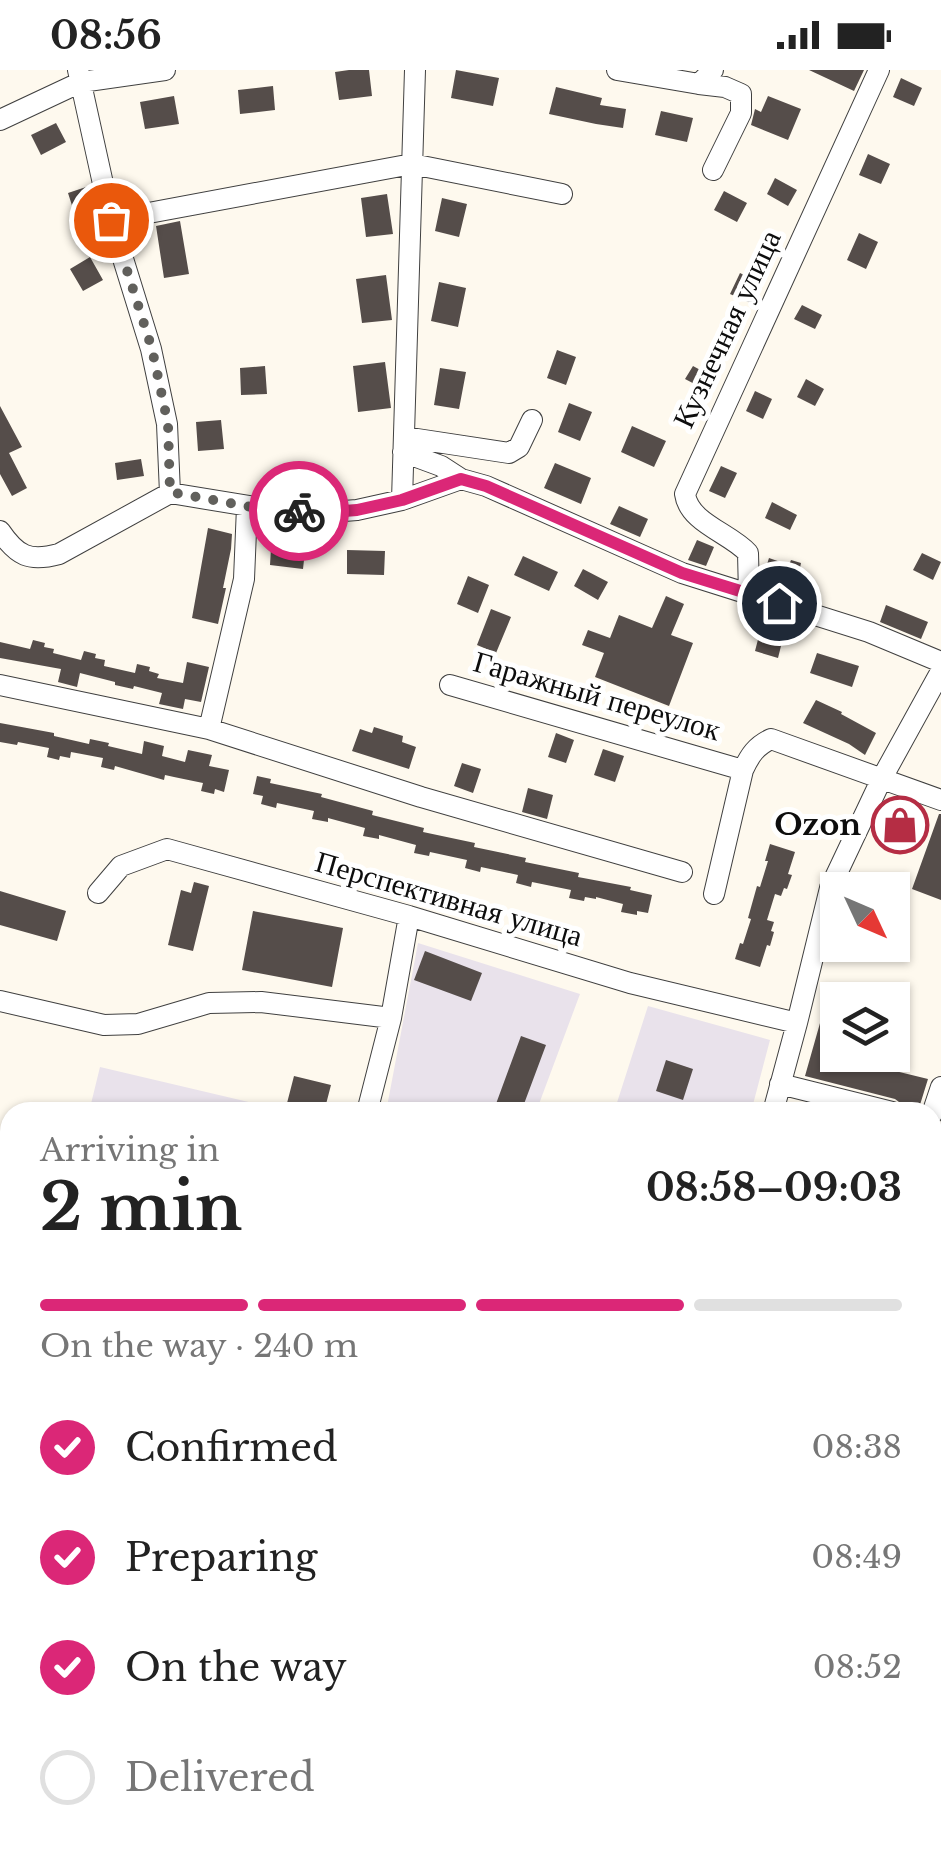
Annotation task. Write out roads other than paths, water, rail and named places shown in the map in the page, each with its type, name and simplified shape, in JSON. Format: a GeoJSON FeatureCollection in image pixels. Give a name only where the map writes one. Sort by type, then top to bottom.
{"type":"FeatureCollection","features":[{"type":"Feature","properties":{"kind":"street"},"geometry":{"type":"LineString","coordinates":[[0,120],[80,76],[165,70]]}},
{"type":"Feature","properties":{"kind":"street"},"geometry":{"type":"LineString","coordinates":[[402,500],[415,70]]}},
{"type":"Feature","properties":{"kind":"street"},"geometry":{"type":"LineString","coordinates":[[618,70],[706,77],[740,94],[740,113],[713,170]]}},
{"type":"Feature","properties":{"kind":"street","name":"Кузнечная улица"},"geometry":{"type":"LineString","coordinates":[[749,594],[748,552],[693,512],[685,494],[879,70]]}},
{"type":"Feature","properties":{"kind":"street"},"geometry":{"type":"LineString","coordinates":[[80,76],[111,220],[152,349],[168,424],[170,492]]}},
{"type":"Feature","properties":{"kind":"street"},"geometry":{"type":"LineString","coordinates":[[111,220],[412,164],[562,194]]}},
{"type":"Feature","properties":{"kind":"street"},"geometry":{"type":"LineString","coordinates":[[403,444],[509,453],[519,447],[532,420]]}},
{"type":"Feature","properties":{"kind":"street"},"geometry":{"type":"LineString","coordinates":[[403,444],[461,479],[486,486],[682,573],[870,632],[941,662]]}},
{"type":"Feature","properties":{"kind":"street"},"geometry":{"type":"LineString","coordinates":[[0,531],[11,548],[24,556],[45,558],[170,492],[247,506],[318,513],[402,500],[461,479]]}},
{"type":"Feature","properties":{"kind":"street"},"geometry":{"type":"LineString","coordinates":[[209,728],[244,579],[247,506]]}},
{"type":"Feature","properties":{"kind":"street"},"geometry":{"type":"LineString","coordinates":[[775,1102],[830,888],[882,778],[941,670]]}},
{"type":"Feature","properties":{"kind":"street"},"geometry":{"type":"LineString","coordinates":[[0,684],[209,728],[421,797],[682,872]]}},
{"type":"Feature","properties":{"kind":"street","name":"Гаражный переулок"},"geometry":{"type":"LineString","coordinates":[[450,686],[744,770],[750,754],[770,739],[941,800]]}},
{"type":"Feature","properties":{"kind":"street"},"geometry":{"type":"LineString","coordinates":[[714,894],[744,770]]}},
{"type":"Feature","properties":{"kind":"street","name":"Перспективная улица"},"geometry":{"type":"LineString","coordinates":[[98,894],[121,866],[166,849],[409,916],[630,984],[797,1023]]}},
{"type":"Feature","properties":{"kind":"street"},"geometry":{"type":"LineString","coordinates":[[370,1102],[391,1018],[409,916]]}},
{"type":"Feature","properties":{"kind":"street"},"geometry":{"type":"LineString","coordinates":[[0,1001],[104,1026],[138,1024],[226,1003],[262,1002],[391,1018]]}},
{"type":"Feature","properties":{"kind":"street"},"geometry":{"type":"LineString","coordinates":[[780,1084],[852,1102]]}},
{"type":"Feature","properties":{"kind":"place","name":"Ozon"},"geometry":{"type":"Point","coordinates":[900,825]}}]}
